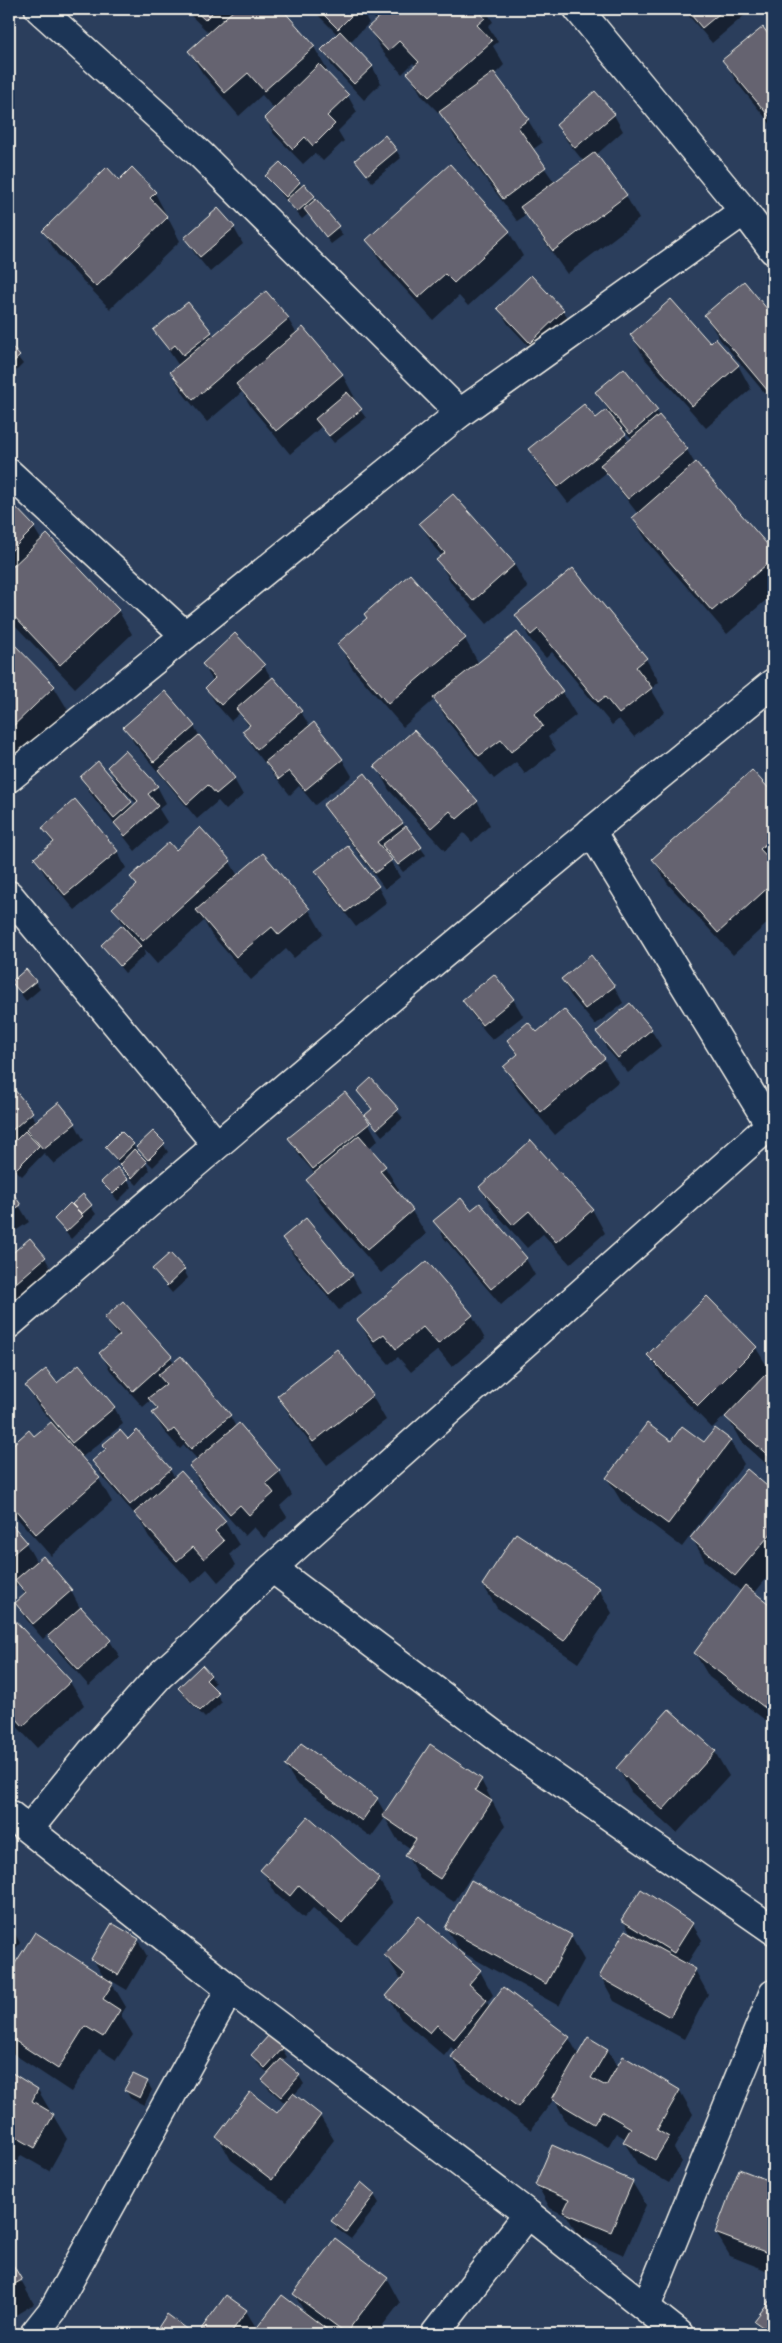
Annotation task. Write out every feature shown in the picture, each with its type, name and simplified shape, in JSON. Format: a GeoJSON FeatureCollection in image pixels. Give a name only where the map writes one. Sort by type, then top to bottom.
{"type":"FeatureCollection","features":[{"type":"Feature","properties":{"kind":"street"},"geometry":{"type":"LineString","coordinates":[[39,9],[200,154],[460,413]]}},
{"type":"Feature","properties":{"kind":"street"},"geometry":{"type":"LineString","coordinates":[[578,9],[744,211],[773,250]]}},
{"type":"Feature","properties":{"kind":"street"},"geometry":{"type":"LineString","coordinates":[[9,778],[460,413],[744,211]]}},
{"type":"Feature","properties":{"kind":"street"},"geometry":{"type":"LineString","coordinates":[[9,473],[184,635]]}},
{"type":"Feature","properties":{"kind":"street"},"geometry":{"type":"LineString","coordinates":[[9,1324],[216,1144],[590,831],[773,683]]}},
{"type":"Feature","properties":{"kind":"street"},"geometry":{"type":"LineString","coordinates":[[590,831],[772,1128],[272,1568],[199,1640],[160,1675],[92,1751],[19,1821],[230,1989],[528,2214],[679,2334]]}},
{"type":"Feature","properties":{"kind":"street"},"geometry":{"type":"LineString","coordinates":[[9,895],[216,1144]]}},
{"type":"Feature","properties":{"kind":"street"},"geometry":{"type":"LineString","coordinates":[[272,1568],[512,1749],[773,1930]]}},
{"type":"Feature","properties":{"kind":"street"},"geometry":{"type":"LineString","coordinates":[[34,2334],[53,2310],[230,1989]]}},
{"type":"Feature","properties":{"kind":"street"},"geometry":{"type":"LineString","coordinates":[[646,2307],[773,1994]]}},
{"type":"Feature","properties":{"kind":"street"},"geometry":{"type":"LineString","coordinates":[[435,2334],[528,2214]]}},
{"type":"Feature","properties":{"kind":"building"},"geometry":{"type":"Polygon","coordinates":[[[193,9],[216,9],[205,20],[193,9]]]}},
{"type":"Feature","properties":{"kind":"building"},"geometry":{"type":"Polygon","coordinates":[[[235,9],[282,9],[315,46],[264,91],[248,73],[225,93],[188,51],[235,9]]]}},
{"type":"Feature","properties":{"kind":"building"},"geometry":{"type":"Polygon","coordinates":[[[318,9],[358,9],[338,29],[318,9]]]}},
{"type":"Feature","properties":{"kind":"building"},"geometry":{"type":"Polygon","coordinates":[[[388,9],[477,9],[485,18],[477,25],[492,41],[429,97],[407,73],[419,62],[399,41],[388,51],[367,28],[388,9]]]}},
{"type":"Feature","properties":{"kind":"building"},"geometry":{"type":"Polygon","coordinates":[[[686,9],[725,9],[702,28],[686,9]]]}},
{"type":"Feature","properties":{"kind":"building"},"geometry":{"type":"Polygon","coordinates":[[[763,27],[768,34],[773,29],[773,121],[722,60],[763,27]]]}},
{"type":"Feature","properties":{"kind":"building"},"geometry":{"type":"Polygon","coordinates":[[[340,31],[373,66],[354,84],[321,50],[340,31]]]}},
{"type":"Feature","properties":{"kind":"building"},"geometry":{"type":"Polygon","coordinates":[[[319,64],[349,95],[327,116],[335,124],[313,146],[305,137],[293,149],[264,118],[319,64]]]}},
{"type":"Feature","properties":{"kind":"building"},"geometry":{"type":"Polygon","coordinates":[[[494,72],[529,119],[518,127],[546,167],[503,199],[439,112],[494,72]]]}},
{"type":"Feature","properties":{"kind":"building"},"geometry":{"type":"Polygon","coordinates":[[[595,91],[615,114],[575,148],[556,125],[595,91]]]}},
{"type":"Feature","properties":{"kind":"building"},"geometry":{"type":"Polygon","coordinates":[[[385,135],[397,150],[367,175],[355,160],[385,135]]]}},
{"type":"Feature","properties":{"kind":"building"},"geometry":{"type":"Polygon","coordinates":[[[595,152],[627,195],[553,251],[520,207],[595,152]]]}},
{"type":"Feature","properties":{"kind":"building"},"geometry":{"type":"Polygon","coordinates":[[[280,162],[300,182],[286,197],[265,176],[280,162]]]}},
{"type":"Feature","properties":{"kind":"building"},"geometry":{"type":"Polygon","coordinates":[[[450,164],[510,231],[454,283],[445,274],[418,298],[366,240],[450,164]]]}},
{"type":"Feature","properties":{"kind":"building"},"geometry":{"type":"Polygon","coordinates":[[[107,167],[119,180],[132,167],[156,192],[150,198],[168,217],[96,287],[42,231],[107,167]]]}},
{"type":"Feature","properties":{"kind":"building"},"geometry":{"type":"Polygon","coordinates":[[[304,184],[315,196],[297,212],[286,200],[304,184]]]}},
{"type":"Feature","properties":{"kind":"building"},"geometry":{"type":"Polygon","coordinates":[[[316,199],[339,226],[326,237],[304,209],[316,199]]]}},
{"type":"Feature","properties":{"kind":"building"},"geometry":{"type":"Polygon","coordinates":[[[218,208],[235,227],[200,257],[184,238],[218,208]]]}},
{"type":"Feature","properties":{"kind":"building"},"geometry":{"type":"Polygon","coordinates":[[[531,275],[564,310],[530,343],[497,308],[531,275]]]}},
{"type":"Feature","properties":{"kind":"building"},"geometry":{"type":"Polygon","coordinates":[[[744,281],[773,316],[773,397],[704,315],[744,281]]]}},
{"type":"Feature","properties":{"kind":"building"},"geometry":{"type":"Polygon","coordinates":[[[266,291],[289,318],[193,400],[170,372],[266,291]]]}},
{"type":"Feature","properties":{"kind":"building"},"geometry":{"type":"Polygon","coordinates":[[[671,299],[710,343],[715,338],[739,365],[692,406],[630,335],[671,299]]]}},
{"type":"Feature","properties":{"kind":"building"},"geometry":{"type":"Polygon","coordinates":[[[188,302],[212,332],[183,355],[175,345],[169,350],[153,330],[188,302]]]}},
{"type":"Feature","properties":{"kind":"building"},"geometry":{"type":"Polygon","coordinates":[[[303,327],[343,374],[276,431],[236,384],[303,327]]]}},
{"type":"Feature","properties":{"kind":"building"},"geometry":{"type":"Polygon","coordinates":[[[9,344],[20,356],[9,366],[9,344]]]}},
{"type":"Feature","properties":{"kind":"building"},"geometry":{"type":"Polygon","coordinates":[[[624,368],[658,410],[630,434],[595,392],[624,368]]]}},
{"type":"Feature","properties":{"kind":"building"},"geometry":{"type":"Polygon","coordinates":[[[347,392],[362,409],[329,436],[315,419],[347,392]]]}},
{"type":"Feature","properties":{"kind":"building"},"geometry":{"type":"Polygon","coordinates":[[[584,404],[596,418],[606,410],[626,434],[558,487],[528,449],[584,404]]]}},
{"type":"Feature","properties":{"kind":"building"},"geometry":{"type":"Polygon","coordinates":[[[659,415],[688,449],[628,499],[600,465],[659,415]]]}},
{"type":"Feature","properties":{"kind":"building"},"geometry":{"type":"Polygon","coordinates":[[[696,462],[773,551],[773,559],[712,611],[632,518],[696,462]]]}},
{"type":"Feature","properties":{"kind":"building"},"geometry":{"type":"Polygon","coordinates":[[[453,494],[515,564],[473,601],[436,560],[445,553],[419,523],[453,494]]]}},
{"type":"Feature","properties":{"kind":"building"},"geometry":{"type":"Polygon","coordinates":[[[9,500],[35,527],[9,553],[9,500]]]}},
{"type":"Feature","properties":{"kind":"building"},"geometry":{"type":"Polygon","coordinates":[[[47,534],[119,610],[60,665],[9,611],[9,570],[47,534]]]}},
{"type":"Feature","properties":{"kind":"building"},"geometry":{"type":"Polygon","coordinates":[[[573,568],[647,658],[636,667],[652,688],[619,714],[605,697],[598,702],[538,629],[531,635],[515,615],[573,568]]]}},
{"type":"Feature","properties":{"kind":"building"},"geometry":{"type":"Polygon","coordinates":[[[410,574],[466,638],[388,704],[337,644],[367,618],[364,614],[410,574]]]}},
{"type":"Feature","properties":{"kind":"building"},"geometry":{"type":"Polygon","coordinates":[[[517,632],[563,691],[534,714],[543,726],[511,752],[501,740],[479,756],[433,698],[517,632]]]}},
{"type":"Feature","properties":{"kind":"building"},"geometry":{"type":"Polygon","coordinates":[[[235,633],[265,665],[221,705],[205,688],[215,678],[202,664],[235,633]]]}},
{"type":"Feature","properties":{"kind":"building"},"geometry":{"type":"Polygon","coordinates":[[[9,639],[55,686],[9,730],[9,639]]]}},
{"type":"Feature","properties":{"kind":"building"},"geometry":{"type":"Polygon","coordinates":[[[273,677],[302,711],[257,749],[242,731],[250,725],[236,709],[273,677]]]}},
{"type":"Feature","properties":{"kind":"building"},"geometry":{"type":"Polygon","coordinates":[[[165,691],[195,726],[154,762],[123,727],[165,691]]]}},
{"type":"Feature","properties":{"kind":"building"},"geometry":{"type":"Polygon","coordinates":[[[314,722],[343,759],[305,790],[289,771],[279,779],[265,762],[314,722]]]}},
{"type":"Feature","properties":{"kind":"building"},"geometry":{"type":"Polygon","coordinates":[[[414,730],[478,801],[457,819],[450,811],[431,828],[374,766],[414,730]]]}},
{"type":"Feature","properties":{"kind":"building"},"geometry":{"type":"Polygon","coordinates":[[[199,735],[235,778],[216,794],[208,785],[187,804],[158,770],[199,735]]]}},
{"type":"Feature","properties":{"kind":"building"},"geometry":{"type":"Polygon","coordinates":[[[125,750],[158,786],[148,794],[158,806],[125,836],[114,823],[138,801],[107,767],[125,750]]]}},
{"type":"Feature","properties":{"kind":"building"},"geometry":{"type":"Polygon","coordinates":[[[98,761],[132,802],[114,818],[80,777],[98,761]]]}},
{"type":"Feature","properties":{"kind":"building"},"geometry":{"type":"Polygon","coordinates":[[[752,770],[773,793],[773,837],[760,849],[773,863],[773,883],[718,933],[652,859],[752,770]]]}},
{"type":"Feature","properties":{"kind":"building"},"geometry":{"type":"Polygon","coordinates":[[[365,773],[403,823],[377,842],[392,860],[375,873],[323,805],[365,773]]]}},
{"type":"Feature","properties":{"kind":"building"},"geometry":{"type":"Polygon","coordinates":[[[75,799],[118,851],[65,895],[34,858],[54,842],[42,828],[75,799]]]}},
{"type":"Feature","properties":{"kind":"building"},"geometry":{"type":"Polygon","coordinates":[[[406,826],[422,847],[398,865],[382,845],[406,826]]]}},
{"type":"Feature","properties":{"kind":"building"},"geometry":{"type":"Polygon","coordinates":[[[200,827],[231,861],[143,941],[112,908],[137,885],[130,877],[169,842],[176,850],[200,827]]]}},
{"type":"Feature","properties":{"kind":"building"},"geometry":{"type":"Polygon","coordinates":[[[348,846],[379,886],[346,912],[315,871],[348,846]]]}},
{"type":"Feature","properties":{"kind":"building"},"geometry":{"type":"Polygon","coordinates":[[[263,853],[310,909],[279,935],[272,927],[236,957],[196,910],[263,853]]]}},
{"type":"Feature","properties":{"kind":"building"},"geometry":{"type":"Polygon","coordinates":[[[122,925],[141,946],[120,966],[101,945],[122,925]]]}},
{"type":"Feature","properties":{"kind":"building"},"geometry":{"type":"Polygon","coordinates":[[[591,955],[615,986],[585,1009],[561,979],[591,955]]]}},
{"type":"Feature","properties":{"kind":"building"},"geometry":{"type":"Polygon","coordinates":[[[26,969],[36,981],[21,993],[11,982],[26,969]]]}},
{"type":"Feature","properties":{"kind":"building"},"geometry":{"type":"Polygon","coordinates":[[[494,974],[514,999],[482,1025],[462,1000],[494,974]]]}},
{"type":"Feature","properties":{"kind":"building"},"geometry":{"type":"Polygon","coordinates":[[[630,1003],[652,1029],[618,1058],[596,1032],[630,1003]]]}},
{"type":"Feature","properties":{"kind":"building"},"geometry":{"type":"Polygon","coordinates":[[[564,1009],[605,1058],[541,1112],[503,1067],[518,1054],[507,1040],[528,1022],[537,1032],[564,1009]]]}},
{"type":"Feature","properties":{"kind":"building"},"geometry":{"type":"Polygon","coordinates":[[[371,1078],[399,1109],[377,1129],[365,1115],[372,1109],[357,1091],[371,1078]]]}},
{"type":"Feature","properties":{"kind":"building"},"geometry":{"type":"Polygon","coordinates":[[[9,1083],[33,1112],[9,1133],[9,1083]]]}},
{"type":"Feature","properties":{"kind":"building"},"geometry":{"type":"Polygon","coordinates":[[[345,1092],[370,1123],[313,1169],[288,1138],[345,1092]]]}},
{"type":"Feature","properties":{"kind":"building"},"geometry":{"type":"Polygon","coordinates":[[[59,1102],[76,1123],[43,1149],[26,1129],[59,1102]]]}},
{"type":"Feature","properties":{"kind":"building"},"geometry":{"type":"Polygon","coordinates":[[[25,1131],[39,1146],[16,1169],[9,1161],[9,1147],[25,1131]]]}},
{"type":"Feature","properties":{"kind":"building"},"geometry":{"type":"Polygon","coordinates":[[[121,1131],[134,1144],[117,1160],[105,1147],[121,1131]]]}},
{"type":"Feature","properties":{"kind":"building"},"geometry":{"type":"Polygon","coordinates":[[[153,1131],[165,1143],[148,1160],[136,1147],[153,1131]]]}},
{"type":"Feature","properties":{"kind":"building"},"geometry":{"type":"Polygon","coordinates":[[[359,1135],[386,1166],[380,1171],[413,1210],[367,1250],[306,1180],[359,1135]]]}},
{"type":"Feature","properties":{"kind":"building"},"geometry":{"type":"Polygon","coordinates":[[[531,1140],[593,1209],[556,1242],[529,1211],[513,1225],[479,1187],[531,1140]]]}},
{"type":"Feature","properties":{"kind":"building"},"geometry":{"type":"Polygon","coordinates":[[[134,1149],[147,1162],[132,1178],[119,1165],[134,1149]]]}},
{"type":"Feature","properties":{"kind":"building"},"geometry":{"type":"Polygon","coordinates":[[[117,1167],[128,1179],[113,1194],[101,1182],[117,1167]]]}},
{"type":"Feature","properties":{"kind":"building"},"geometry":{"type":"Polygon","coordinates":[[[9,1187],[21,1205],[9,1213],[9,1187]]]}},
{"type":"Feature","properties":{"kind":"building"},"geometry":{"type":"Polygon","coordinates":[[[83,1194],[92,1205],[82,1214],[72,1204],[83,1194]]]}},
{"type":"Feature","properties":{"kind":"building"},"geometry":{"type":"Polygon","coordinates":[[[461,1198],[471,1210],[480,1203],[527,1258],[491,1289],[433,1221],[461,1198]]]}},
{"type":"Feature","properties":{"kind":"building"},"geometry":{"type":"Polygon","coordinates":[[[70,1203],[83,1216],[66,1232],[54,1219],[70,1203]]]}},
{"type":"Feature","properties":{"kind":"building"},"geometry":{"type":"Polygon","coordinates":[[[306,1218],[353,1275],[329,1294],[282,1238],[306,1218]]]}},
{"type":"Feature","properties":{"kind":"building"},"geometry":{"type":"Polygon","coordinates":[[[30,1238],[46,1257],[9,1289],[9,1256],[30,1238]]]}},
{"type":"Feature","properties":{"kind":"building"},"geometry":{"type":"Polygon","coordinates":[[[170,1253],[185,1269],[167,1286],[152,1269],[170,1253]]]}},
{"type":"Feature","properties":{"kind":"building"},"geometry":{"type":"Polygon","coordinates":[[[427,1261],[473,1315],[438,1344],[423,1327],[396,1349],[384,1334],[374,1341],[357,1320],[427,1261]]]}},
{"type":"Feature","properties":{"kind":"building"},"geometry":{"type":"Polygon","coordinates":[[[707,1296],[757,1347],[698,1406],[647,1355],[707,1296]]]}},
{"type":"Feature","properties":{"kind":"building"},"geometry":{"type":"Polygon","coordinates":[[[123,1301],[172,1356],[133,1391],[99,1353],[120,1335],[104,1318],[123,1301]]]}},
{"type":"Feature","properties":{"kind":"building"},"geometry":{"type":"Polygon","coordinates":[[[337,1349],[373,1395],[313,1442],[277,1396],[337,1349]]]}},
{"type":"Feature","properties":{"kind":"building"},"geometry":{"type":"Polygon","coordinates":[[[181,1356],[231,1415],[191,1449],[174,1429],[169,1433],[152,1413],[158,1409],[148,1398],[166,1384],[158,1375],[181,1356]]]}},
{"type":"Feature","properties":{"kind":"building"},"geometry":{"type":"Polygon","coordinates":[[[79,1364],[115,1407],[72,1443],[25,1386],[46,1369],[57,1383],[79,1364]]]}},
{"type":"Feature","properties":{"kind":"building"},"geometry":{"type":"Polygon","coordinates":[[[766,1374],[773,1380],[773,1460],[725,1417],[766,1374]]]}},
{"type":"Feature","properties":{"kind":"building"},"geometry":{"type":"Polygon","coordinates":[[[51,1422],[100,1478],[36,1534],[9,1502],[9,1448],[29,1430],[34,1436],[51,1422]]]}},
{"type":"Feature","properties":{"kind":"building"},"geometry":{"type":"Polygon","coordinates":[[[239,1423],[280,1471],[266,1483],[274,1493],[249,1515],[240,1505],[230,1514],[189,1466],[239,1423]]]}},
{"type":"Feature","properties":{"kind":"building"},"geometry":{"type":"Polygon","coordinates":[[[647,1423],[671,1441],[682,1426],[704,1442],[715,1428],[731,1440],[668,1524],[606,1478],[647,1423]]]}},
{"type":"Feature","properties":{"kind":"building"},"geometry":{"type":"Polygon","coordinates":[[[120,1430],[128,1439],[137,1430],[171,1469],[130,1505],[92,1461],[106,1449],[102,1445],[120,1430]]]}},
{"type":"Feature","properties":{"kind":"building"},"geometry":{"type":"Polygon","coordinates":[[[747,1469],[773,1491],[773,1531],[735,1576],[690,1538],[747,1469]]]}},
{"type":"Feature","properties":{"kind":"building"},"geometry":{"type":"Polygon","coordinates":[[[181,1471],[226,1521],[215,1531],[224,1541],[204,1559],[193,1547],[177,1561],[134,1513],[181,1471]]]}},
{"type":"Feature","properties":{"kind":"building"},"geometry":{"type":"Polygon","coordinates":[[[9,1521],[27,1542],[9,1557],[9,1521]]]}},
{"type":"Feature","properties":{"kind":"building"},"geometry":{"type":"Polygon","coordinates":[[[516,1533],[600,1588],[564,1641],[482,1585],[516,1533]]]}},
{"type":"Feature","properties":{"kind":"building"},"geometry":{"type":"Polygon","coordinates":[[[43,1556],[72,1590],[33,1624],[15,1603],[26,1593],[15,1580],[43,1556]]]}},
{"type":"Feature","properties":{"kind":"building"},"geometry":{"type":"Polygon","coordinates":[[[745,1585],[773,1607],[773,1714],[694,1653],[745,1585]]]}},
{"type":"Feature","properties":{"kind":"building"},"geometry":{"type":"Polygon","coordinates":[[[81,1607],[111,1640],[79,1670],[48,1636],[81,1607]]]}},
{"type":"Feature","properties":{"kind":"building"},"geometry":{"type":"Polygon","coordinates":[[[9,1614],[71,1681],[23,1726],[9,1710],[9,1614]]]}},
{"type":"Feature","properties":{"kind":"building"},"geometry":{"type":"Polygon","coordinates":[[[202,1665],[211,1675],[206,1680],[219,1693],[200,1711],[178,1688],[202,1665]]]}},
{"type":"Feature","properties":{"kind":"building"},"geometry":{"type":"Polygon","coordinates":[[[669,1709],[716,1751],[663,1810],[616,1768],[669,1709]]]}},
{"type":"Feature","properties":{"kind":"building"},"geometry":{"type":"Polygon","coordinates":[[[301,1743],[378,1798],[362,1821],[285,1766],[301,1743]]]}},
{"type":"Feature","properties":{"kind":"building"},"geometry":{"type":"Polygon","coordinates":[[[430,1744],[482,1779],[475,1790],[492,1801],[440,1879],[405,1856],[416,1839],[382,1816],[430,1744]]]}},
{"type":"Feature","properties":{"kind":"building"},"geometry":{"type":"Polygon","coordinates":[[[308,1816],[380,1879],[342,1923],[299,1885],[290,1896],[260,1870],[308,1816]]]}},
{"type":"Feature","properties":{"kind":"building"},"geometry":{"type":"Polygon","coordinates":[[[471,1880],[572,1935],[546,1984],[445,1928],[471,1880]]]}},
{"type":"Feature","properties":{"kind":"building"},"geometry":{"type":"Polygon","coordinates":[[[641,1889],[693,1923],[674,1953],[621,1920],[641,1889]]]}},
{"type":"Feature","properties":{"kind":"building"},"geometry":{"type":"Polygon","coordinates":[[[419,1916],[481,1970],[469,1984],[487,2000],[454,2039],[437,2025],[430,2033],[386,1996],[405,1974],[384,1955],[419,1916]]]}},
{"type":"Feature","properties":{"kind":"building"},"geometry":{"type":"Polygon","coordinates":[[[112,1923],[139,1939],[118,1975],[91,1959],[112,1923]]]}},
{"type":"Feature","properties":{"kind":"building"},"geometry":{"type":"Polygon","coordinates":[[[625,1930],[696,1969],[670,2017],[599,1977],[625,1930]]]}},
{"type":"Feature","properties":{"kind":"building"},"geometry":{"type":"Polygon","coordinates":[[[35,1932],[113,1983],[103,1999],[120,2010],[103,2037],[85,2026],[58,2069],[9,2037],[9,1973],[35,1932]]]}},
{"type":"Feature","properties":{"kind":"building"},"geometry":{"type":"Polygon","coordinates":[[[503,1987],[570,2037],[518,2107],[451,2057],[503,1987]]]}},
{"type":"Feature","properties":{"kind":"building"},"geometry":{"type":"Polygon","coordinates":[[[269,2035],[283,2048],[265,2068],[251,2055],[269,2035]]]}},
{"type":"Feature","properties":{"kind":"building"},"geometry":{"type":"Polygon","coordinates":[[[588,2037],[608,2049],[591,2078],[606,2086],[623,2056],[680,2090],[657,2130],[669,2137],[655,2160],[623,2142],[631,2128],[602,2111],[594,2124],[552,2099],[588,2037]]]}},
{"type":"Feature","properties":{"kind":"building"},"geometry":{"type":"Polygon","coordinates":[[[281,2059],[300,2075],[281,2097],[262,2080],[281,2059]]]}},
{"type":"Feature","properties":{"kind":"building"},"geometry":{"type":"Polygon","coordinates":[[[9,2071],[38,2089],[32,2101],[54,2114],[35,2148],[9,2133],[9,2071]]]}},
{"type":"Feature","properties":{"kind":"building"},"geometry":{"type":"Polygon","coordinates":[[[133,2074],[148,2081],[140,2098],[124,2090],[133,2074]]]}},
{"type":"Feature","properties":{"kind":"building"},"geometry":{"type":"Polygon","coordinates":[[[250,2092],[277,2113],[293,2093],[321,2115],[272,2180],[216,2137],[250,2092]]]}},
{"type":"Feature","properties":{"kind":"building"},"geometry":{"type":"Polygon","coordinates":[[[552,2145],[633,2181],[611,2232],[563,2212],[569,2200],[535,2185],[552,2145]]]}},
{"type":"Feature","properties":{"kind":"building"},"geometry":{"type":"Polygon","coordinates":[[[739,2169],[773,2182],[773,2255],[715,2233],[739,2169]]]}},
{"type":"Feature","properties":{"kind":"building"},"geometry":{"type":"Polygon","coordinates":[[[361,2182],[375,2194],[346,2232],[331,2221],[361,2182]]]}},
{"type":"Feature","properties":{"kind":"building"},"geometry":{"type":"Polygon","coordinates":[[[335,2238],[388,2278],[346,2333],[293,2294],[335,2238]]]}},
{"type":"Feature","properties":{"kind":"building"},"geometry":{"type":"Polygon","coordinates":[[[9,2258],[22,2280],[9,2287],[9,2258]]]}},
{"type":"Feature","properties":{"kind":"building"},"geometry":{"type":"Polygon","coordinates":[[[226,2295],[247,2310],[230,2334],[209,2334],[201,2329],[226,2295]]]}},
{"type":"Feature","properties":{"kind":"building"},"geometry":{"type":"Polygon","coordinates":[[[282,2295],[333,2334],[252,2334],[282,2295]]]}},
{"type":"Feature","properties":{"kind":"building"},"geometry":{"type":"Polygon","coordinates":[[[773,2296],[773,2334],[772,2334],[754,2321],[773,2296]]]}},
{"type":"Feature","properties":{"kind":"building"},"geometry":{"type":"Polygon","coordinates":[[[167,2314],[194,2334],[161,2334],[156,2331],[167,2314]]]}}]}
